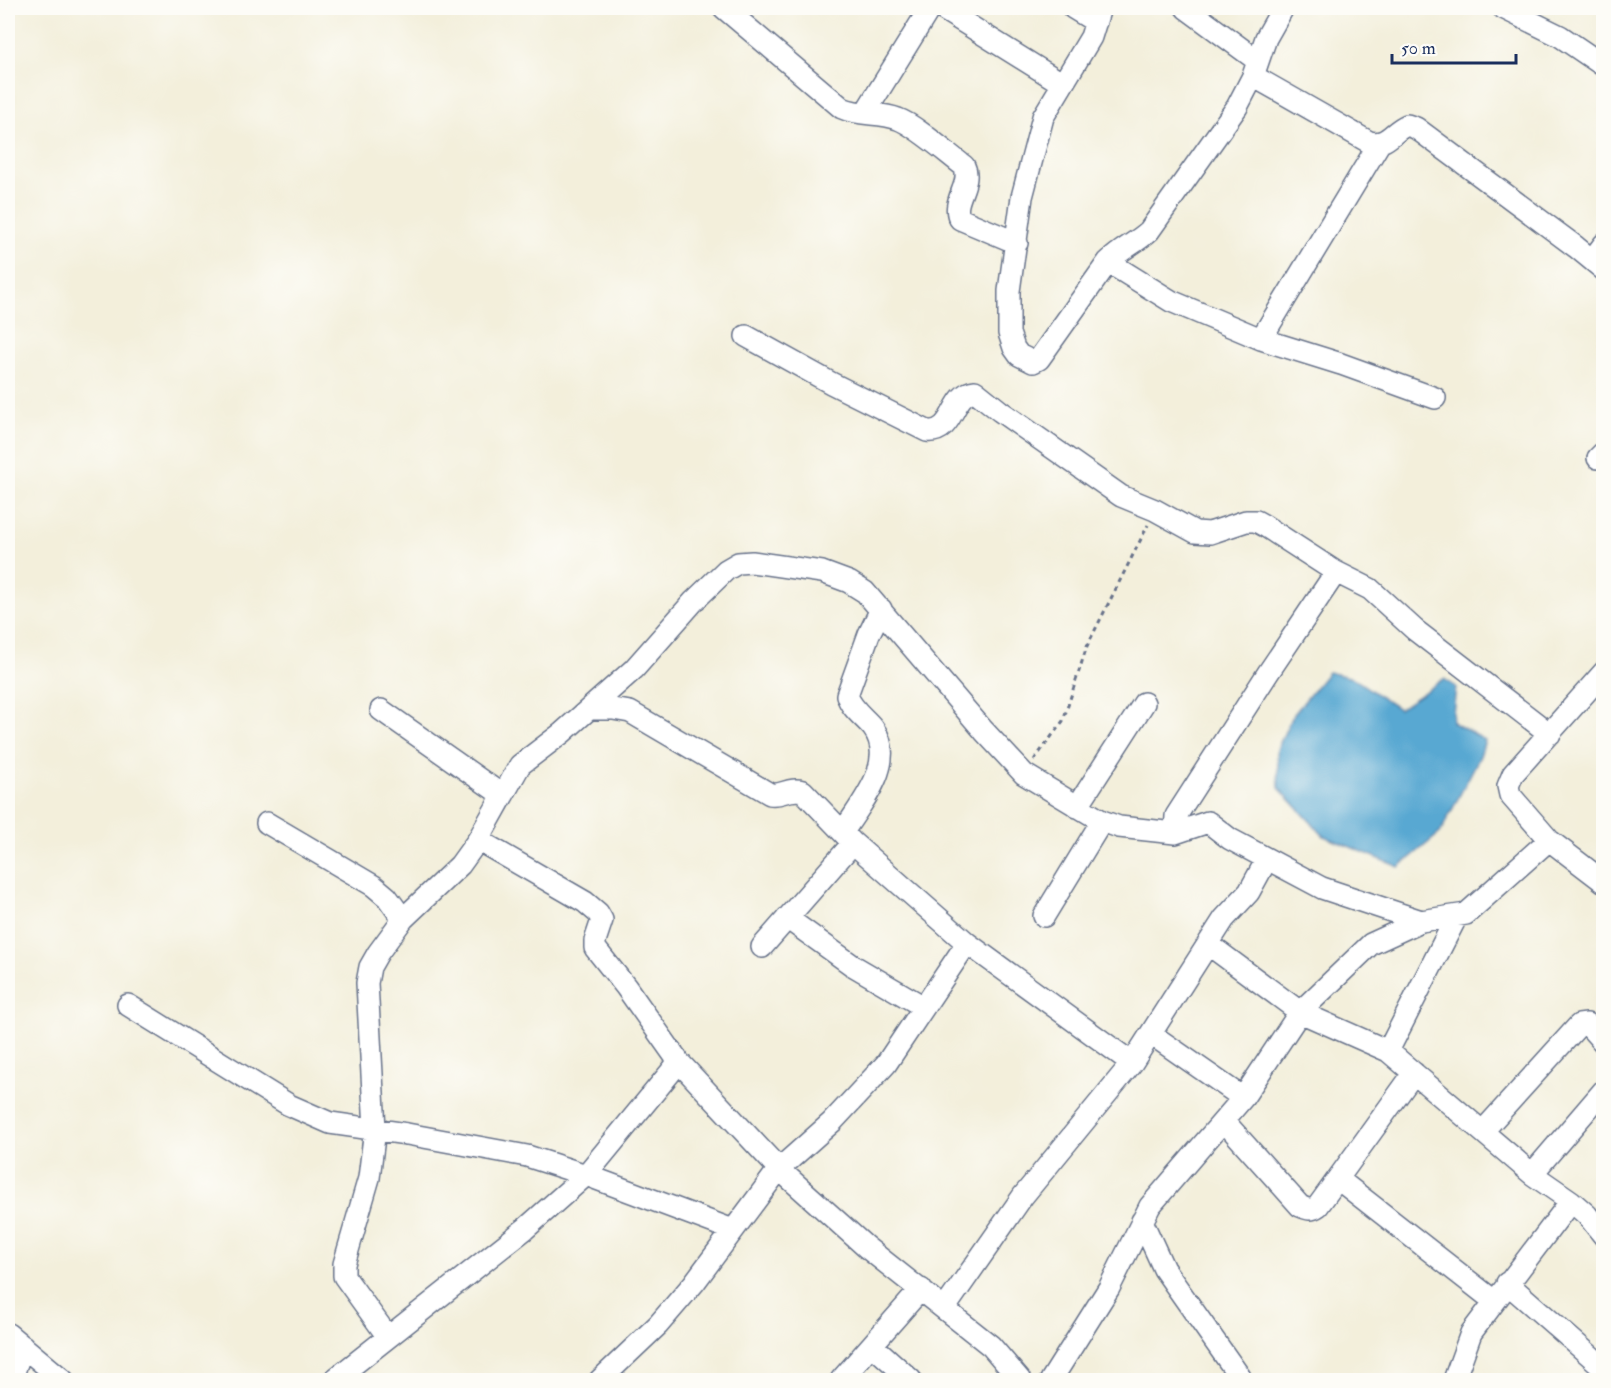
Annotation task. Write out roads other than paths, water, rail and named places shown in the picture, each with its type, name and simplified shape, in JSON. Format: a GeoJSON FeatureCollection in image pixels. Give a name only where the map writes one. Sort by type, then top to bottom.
{"type":"FeatureCollection","features":[{"type":"Feature","properties":{"kind":"street"},"geometry":{"type":"LineString","coordinates":[[724,8],[829,98],[852,112],[900,119],[964,166],[967,178],[957,207],[960,219],[1017,243]]}},
{"type":"Feature","properties":{"kind":"street"},"geometry":{"type":"LineString","coordinates":[[865,113],[930,8]]}},
{"type":"Feature","properties":{"kind":"street"},"geometry":{"type":"LineString","coordinates":[[941,8],[1063,84]]}},
{"type":"Feature","properties":{"kind":"street"},"geometry":{"type":"LineString","coordinates":[[1073,8],[1098,15],[1091,37],[1043,117],[1022,197],[1009,291],[1009,333],[1014,348],[1019,356],[1033,362],[1039,359],[1108,262],[1119,250],[1140,239],[1149,231],[1237,107],[1266,38],[1283,8]]}},
{"type":"Feature","properties":{"kind":"street"},"geometry":{"type":"LineString","coordinates":[[1186,8],[1255,68],[1369,142],[1379,144],[1386,141],[1398,129],[1407,125],[1416,128],[1600,258]]}},
{"type":"Feature","properties":{"kind":"street"},"geometry":{"type":"LineString","coordinates":[[1503,8],[1560,36],[1604,66]]}},
{"type":"Feature","properties":{"kind":"street"},"geometry":{"type":"LineString","coordinates":[[1261,339],[1379,144]]}},
{"type":"Feature","properties":{"kind":"street"},"geometry":{"type":"LineString","coordinates":[[1108,262],[1171,301],[1261,339],[1341,364],[1435,398]]}},
{"type":"Feature","properties":{"kind":"street"},"geometry":{"type":"LineString","coordinates":[[746,336],[831,383],[927,431],[936,432],[942,429],[963,396],[969,391],[975,391],[1121,496],[1202,534],[1246,520],[1256,521],[1336,572],[1370,589],[1415,630],[1550,734]]}},
{"type":"Feature","properties":{"kind":"street"},"geometry":{"type":"LineString","coordinates":[[388,1337],[344,1276],[344,1264],[369,1178],[375,1129],[367,983],[370,967],[378,952],[403,919],[460,865],[478,840],[519,765],[562,733],[634,669],[694,601],[726,570],[738,563],[752,562],[822,572],[849,582],[865,592],[984,731],[1024,774],[1102,821],[1119,827],[1174,833],[1208,822],[1230,839],[1322,888],[1421,921]]}},
{"type":"Feature","properties":{"kind":"street"},"geometry":{"type":"LineString","coordinates":[[1174,833],[1176,816],[1336,572]]}},
{"type":"Feature","properties":{"kind":"street"},"geometry":{"type":"LineString","coordinates":[[762,947],[848,838],[877,775],[881,762],[880,740],[849,702],[847,695],[881,609]]}},
{"type":"Feature","properties":{"kind":"street"},"geometry":{"type":"LineString","coordinates":[[1604,672],[1514,774],[1508,786],[1510,795],[1549,840],[1604,882]]}},
{"type":"Feature","properties":{"kind":"street"},"geometry":{"type":"LineString","coordinates":[[1077,807],[1144,703]]}},
{"type":"Feature","properties":{"kind":"street"},"geometry":{"type":"LineString","coordinates":[[590,709],[630,712],[770,794],[778,795],[794,789],[803,791],[848,838],[967,943],[1132,1063]]}},
{"type":"Feature","properties":{"kind":"street"},"geometry":{"type":"LineString","coordinates":[[381,710],[502,795]]}},
{"type":"Feature","properties":{"kind":"street"},"geometry":{"type":"LineString","coordinates":[[1044,916],[1102,821]]}},
{"type":"Feature","properties":{"kind":"street"},"geometry":{"type":"LineString","coordinates":[[267,823],[374,886],[387,897],[403,919]]}},
{"type":"Feature","properties":{"kind":"street"},"geometry":{"type":"LineString","coordinates":[[478,840],[585,902],[598,913],[602,920],[595,948],[626,987],[679,1062],[779,1170],[866,1247],[991,1346],[1020,1380]]}},
{"type":"Feature","properties":{"kind":"street"},"geometry":{"type":"LineString","coordinates":[[1051,1380],[1108,1288],[1155,1199],[1243,1098],[1300,1012],[1371,944],[1421,921],[1466,914],[1549,840]]}},
{"type":"Feature","properties":{"kind":"street"},"geometry":{"type":"LineString","coordinates":[[945,1308],[1023,1196],[1132,1063],[1224,919],[1249,892],[1267,859]]}},
{"type":"Feature","properties":{"kind":"street"},"geometry":{"type":"LineString","coordinates":[[1388,1051],[1457,916]]}},
{"type":"Feature","properties":{"kind":"street"},"geometry":{"type":"LineString","coordinates":[[787,918],[852,965],[924,1007]]}},
{"type":"Feature","properties":{"kind":"street"},"geometry":{"type":"LineString","coordinates":[[600,1380],[658,1325],[694,1283],[779,1170],[832,1122],[886,1064],[967,943]]}},
{"type":"Feature","properties":{"kind":"street"},"geometry":{"type":"LineString","coordinates":[[1208,944],[1300,1012],[1388,1051],[1532,1174],[1587,1215],[1604,1236]]}},
{"type":"Feature","properties":{"kind":"street"},"geometry":{"type":"LineString","coordinates":[[128,1005],[288,1106],[330,1123],[528,1156],[586,1175],[733,1230]]}},
{"type":"Feature","properties":{"kind":"street"},"geometry":{"type":"LineString","coordinates":[[1483,1131],[1579,1025],[1587,1024],[1604,1042]]}},
{"type":"Feature","properties":{"kind":"street"},"geometry":{"type":"LineString","coordinates":[[1151,1034],[1243,1098]]}},
{"type":"Feature","properties":{"kind":"street"},"geometry":{"type":"LineString","coordinates":[[334,1380],[525,1229],[586,1175],[679,1062]]}},
{"type":"Feature","properties":{"kind":"street"},"geometry":{"type":"LineString","coordinates":[[1224,1121],[1300,1206],[1313,1210],[1414,1073]]}},
{"type":"Feature","properties":{"kind":"street"},"geometry":{"type":"LineString","coordinates":[[1532,1174],[1604,1090]]}},
{"type":"Feature","properties":{"kind":"street"},"geometry":{"type":"LineString","coordinates":[[1338,1179],[1494,1301]]}},
{"type":"Feature","properties":{"kind":"street"},"geometry":{"type":"LineString","coordinates":[[1454,1380],[1471,1333],[1570,1201]]}},
{"type":"Feature","properties":{"kind":"street"},"geometry":{"type":"LineString","coordinates":[[1142,1221],[1164,1269],[1240,1380]]}},
{"type":"Feature","properties":{"kind":"street"},"geometry":{"type":"LineString","coordinates":[[1508,1283],[1604,1368]]}},
{"type":"Feature","properties":{"kind":"street"},"geometry":{"type":"LineString","coordinates":[[841,1380],[921,1289]]}},
{"type":"Feature","properties":{"kind":"street"},"geometry":{"type":"LineString","coordinates":[[14,1380],[15,1340]]}},
{"type":"Feature","properties":{"kind":"street"},"geometry":{"type":"LineString","coordinates":[[15,1340],[63,1380]]}},
{"type":"Feature","properties":{"kind":"street"},"geometry":{"type":"LineString","coordinates":[[872,1345],[911,1380]]}},
{"type":"Feature","properties":{"kind":"water"},"geometry":{"type":"Polygon","coordinates":[[[1328,672],[1353,678],[1399,709],[1444,679],[1456,687],[1452,722],[1485,740],[1480,756],[1440,833],[1399,867],[1324,836],[1279,788],[1277,750],[1291,718],[1328,672]]]}}]}
